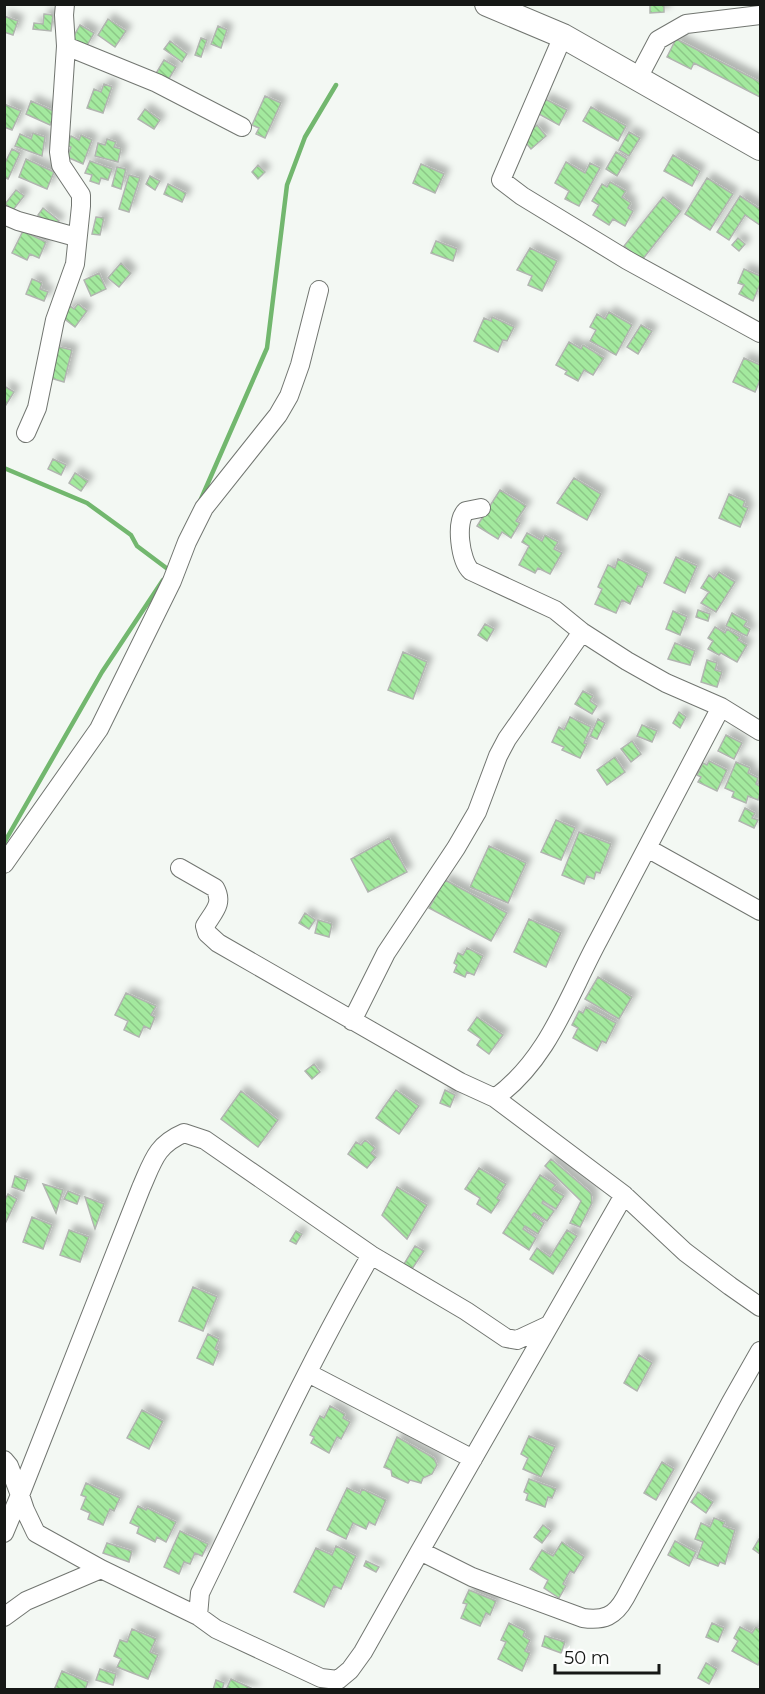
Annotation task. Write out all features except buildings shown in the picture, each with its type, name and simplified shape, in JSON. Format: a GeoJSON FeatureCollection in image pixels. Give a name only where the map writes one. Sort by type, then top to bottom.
{"type":"FeatureCollection","features":[{"type":"Feature","properties":{"kind":"main road"},"geometry":{"type":"LineString","coordinates":[[487,4],[563,36],[760,148]]}},
{"type":"Feature","properties":{"kind":"street"},"geometry":{"type":"LineString","coordinates":[[26,433],[37,408],[55,320],[75,264],[81,206],[81,195],[61,165],[59,152],[66,46],[65,4]]}},
{"type":"Feature","properties":{"kind":"street"},"geometry":{"type":"LineString","coordinates":[[638,78],[658,40],[686,24],[760,15]]}},
{"type":"Feature","properties":{"kind":"street"},"geometry":{"type":"LineString","coordinates":[[563,36],[501,180],[522,196],[627,260],[760,333]]}},
{"type":"Feature","properties":{"kind":"street"},"geometry":{"type":"LineString","coordinates":[[66,46],[158,83],[242,127]]}},
{"type":"Feature","properties":{"kind":"street"},"geometry":{"type":"LineString","coordinates":[[4,215],[76,237]]}},
{"type":"Feature","properties":{"kind":"street"},"geometry":{"type":"LineString","coordinates":[[4,864],[99,729],[172,581],[204,508],[278,415],[289,396],[300,365],[319,290]]}},
{"type":"Feature","properties":{"kind":"street"},"geometry":{"type":"LineString","coordinates":[[481,508],[466,511],[460,520],[463,561],[467,567],[478,575],[555,610],[582,632],[666,683],[721,707],[760,731]]}},
{"type":"Feature","properties":{"kind":"street"},"geometry":{"type":"LineString","coordinates":[[352,1021],[386,953],[456,849],[477,812],[498,756],[507,739],[582,632]]}},
{"type":"Feature","properties":{"kind":"street"},"geometry":{"type":"LineString","coordinates":[[495,1098],[513,1085],[542,1049],[721,707]]}},
{"type":"Feature","properties":{"kind":"street"},"geometry":{"type":"LineString","coordinates":[[647,848],[760,911]]}},
{"type":"Feature","properties":{"kind":"street"},"geometry":{"type":"LineString","coordinates":[[180,868],[215,888],[218,893],[219,902],[205,926],[211,938],[271,975],[460,1082],[495,1098],[624,1195],[685,1252],[760,1307]]}},
{"type":"Feature","properties":{"kind":"street"},"geometry":{"type":"LineString","coordinates":[[4,1533],[153,1160],[168,1140],[184,1133],[205,1140],[371,1255],[466,1311],[506,1338],[517,1340],[548,1326]]}},
{"type":"Feature","properties":{"kind":"street"},"geometry":{"type":"LineString","coordinates":[[4,1542],[17,1535],[36,1533],[101,1569],[198,1616],[216,1629],[310,1674],[346,1685],[350,1670],[363,1652],[624,1195]]}},
{"type":"Feature","properties":{"kind":"street"},"geometry":{"type":"LineString","coordinates":[[198,1616],[200,1593],[339,1311],[371,1255]]}},
{"type":"Feature","properties":{"kind":"street"},"geometry":{"type":"LineString","coordinates":[[420,1551],[472,1577],[583,1618],[595,1620],[610,1617],[619,1610],[760,1351]]}},
{"type":"Feature","properties":{"kind":"street"},"geometry":{"type":"LineString","coordinates":[[308,1373],[473,1459]]}},
{"type":"Feature","properties":{"kind":"street"},"geometry":{"type":"LineString","coordinates":[[4,1460],[9,1466],[36,1533]]}},
{"type":"Feature","properties":{"kind":"street"},"geometry":{"type":"LineString","coordinates":[[4,1617],[26,1601],[101,1569]]}},
{"type":"Feature","properties":{"kind":"waterway"},"geometry":{"type":"LineString","coordinates":[[201,499],[267,348],[287,185],[305,137],[336,85]]}},
{"type":"Feature","properties":{"kind":"waterway"},"geometry":{"type":"LineString","coordinates":[[4,468],[87,503],[131,535],[137,546],[169,570]]}},
{"type":"Feature","properties":{"kind":"waterway"},"geometry":{"type":"LineString","coordinates":[[4,843],[102,672],[163,580]]}}]}
